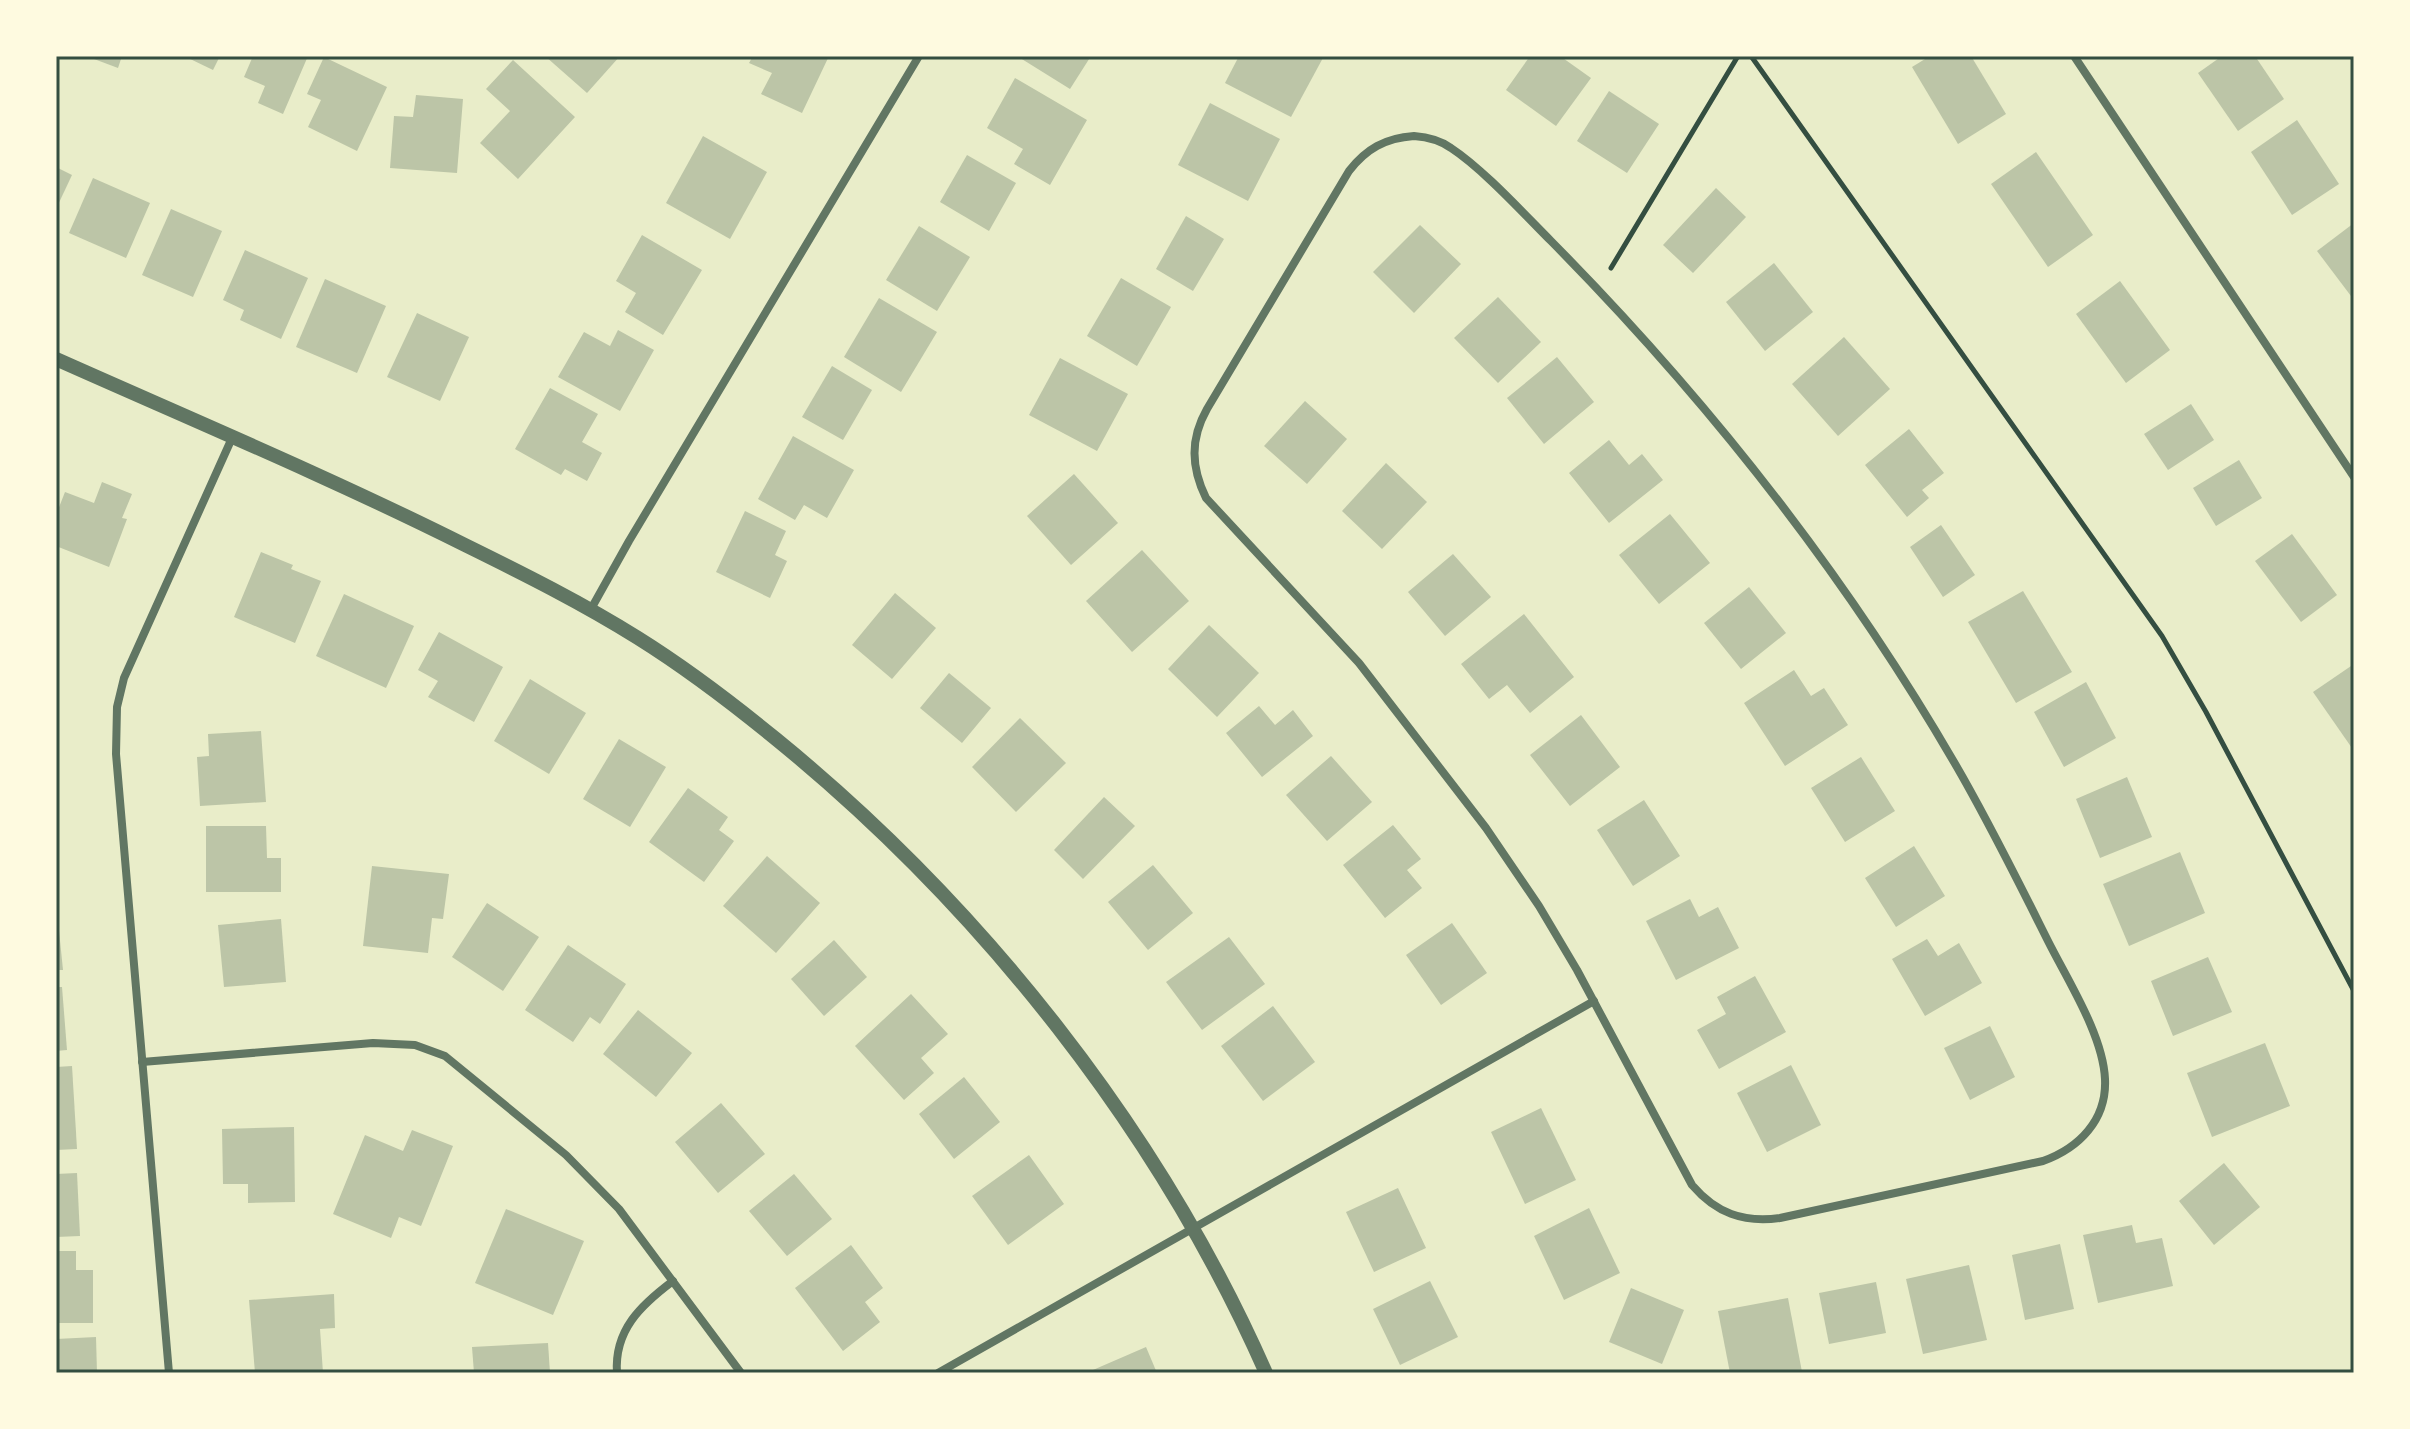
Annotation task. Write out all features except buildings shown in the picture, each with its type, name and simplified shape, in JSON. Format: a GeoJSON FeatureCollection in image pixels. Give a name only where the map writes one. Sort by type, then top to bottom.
{"type":"FeatureCollection","features":[{"type":"Feature","properties":{"kind":"street"},"geometry":{"type":"LineString","coordinates":[[591,609],[919,56]]}},
{"type":"Feature","properties":{"kind":"street"},"geometry":{"type":"LineString","coordinates":[[2074,56],[2354,477]]}},
{"type":"Feature","properties":{"kind":"street"},"geometry":{"type":"LineString","coordinates":[[1401,137],[1427,137],[1450,147],[1536,227],[1688,389],[1802,532],[1906,684],[1954,762],[1998,843],[2091,1029],[2104,1068],[2104,1095],[2101,1108],[2088,1132],[2068,1151],[2055,1156],[1780,1218],[1749,1219],[1723,1212],[1711,1205],[1692,1185],[1594,1001],[1556,933],[1514,868],[1425,746],[1359,663],[1220,515],[1206,498],[1196,474],[1194,447],[1201,420],[1349,171],[1376,145],[1401,137]]}},
{"type":"Feature","properties":{"kind":"street"},"geometry":{"type":"LineString","coordinates":[[56,359],[442,534],[591,609],[661,653],[765,731],[871,821],[1006,963],[1095,1079],[1137,1140],[1243,1320],[1266,1373]]}},
{"type":"Feature","properties":{"kind":"street"},"geometry":{"type":"LineString","coordinates":[[169,1373],[116,754],[117,707],[129,666],[232,438]]}},
{"type":"Feature","properties":{"kind":"street"},"geometry":{"type":"LineString","coordinates":[[938,1373],[1594,1001]]}},
{"type":"Feature","properties":{"kind":"street"},"geometry":{"type":"LineString","coordinates":[[142,1062],[373,1043],[402,1043],[435,1051],[510,1108],[581,1169],[619,1209],[741,1373]]}},
{"type":"Feature","properties":{"kind":"street"},"geometry":{"type":"LineString","coordinates":[[617,1373],[619,1342],[628,1325],[646,1304],[673,1281]]}},
{"type":"Feature","properties":{"kind":"path"},"geometry":{"type":"LineString","coordinates":[[1614,264],[1738,56]]}},
{"type":"Feature","properties":{"kind":"path"},"geometry":{"type":"LineString","coordinates":[[1751,56],[2152,620],[2206,712],[2354,991]]}}]}
